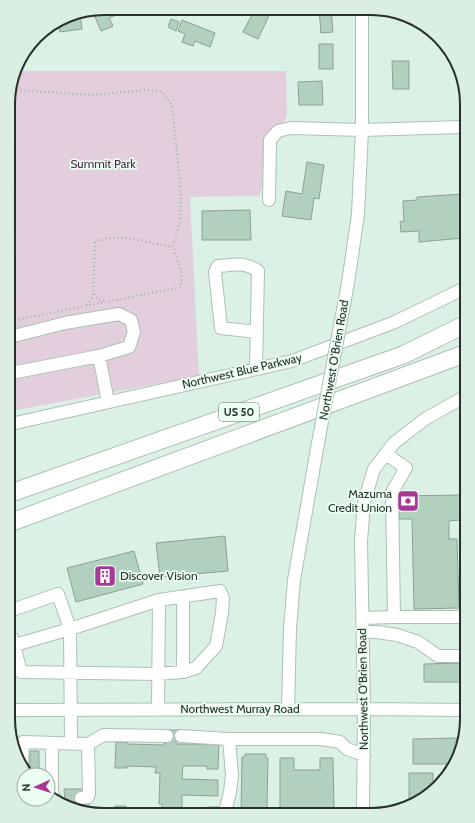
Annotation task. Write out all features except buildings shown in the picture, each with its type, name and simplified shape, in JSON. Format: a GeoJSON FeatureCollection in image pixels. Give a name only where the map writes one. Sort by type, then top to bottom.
{"type":"FeatureCollection","features":[{"type":"Feature","properties":{"kind":"highway","name":"US 50"},"geometry":{"type":"LineString","coordinates":[[15,492],[403,354],[460,327]]}},
{"type":"Feature","properties":{"kind":"highway","name":"US 50"},"geometry":{"type":"LineString","coordinates":[[15,521],[460,355]]}},
{"type":"Feature","properties":{"kind":"street","name":"Northwest O'Brien Road"},"geometry":{"type":"LineString","coordinates":[[288,709],[290,629],[294,580],[348,283],[358,214],[362,130],[362,15]]}},
{"type":"Feature","properties":{"kind":"street"},"geometry":{"type":"LineString","coordinates":[[269,200],[270,140],[278,131],[291,128],[362,130],[460,127]]}},
{"type":"Feature","properties":{"kind":"street"},"geometry":{"type":"LineString","coordinates":[[256,332],[221,328],[215,272],[218,266],[242,264],[250,266],[258,272],[256,369]]}},
{"type":"Feature","properties":{"kind":"street","name":"Northwest Blue Parkway"},"geometry":{"type":"LineString","coordinates":[[15,423],[292,361],[388,325],[460,291]]}},
{"type":"Feature","properties":{"kind":"street"},"geometry":{"type":"LineString","coordinates":[[15,336],[65,323],[118,314],[131,320],[134,332],[129,347],[99,356],[15,372]]}},
{"type":"Feature","properties":{"kind":"street"},"geometry":{"type":"LineString","coordinates":[[99,356],[108,402]]}},
{"type":"Feature","properties":{"kind":"street","name":"Northwest O'Brien Road"},"geometry":{"type":"LineString","coordinates":[[363,808],[364,709],[361,541],[364,502],[374,469],[394,443],[424,419],[460,399]]}},
{"type":"Feature","properties":{"kind":"street"},"geometry":{"type":"LineString","coordinates":[[386,454],[406,468],[392,492],[394,617]]}},
{"type":"Feature","properties":{"kind":"street"},"geometry":{"type":"LineString","coordinates":[[15,641],[70,629],[159,600],[220,591],[222,598],[222,613],[216,646],[196,668],[183,672],[158,674],[71,674],[21,672],[15,645]]}},
{"type":"Feature","properties":{"kind":"street"},"geometry":{"type":"LineString","coordinates":[[15,609],[58,594],[70,629],[70,743]]}},
{"type":"Feature","properties":{"kind":"street"},"geometry":{"type":"LineString","coordinates":[[183,597],[183,672]]}},
{"type":"Feature","properties":{"kind":"street"},"geometry":{"type":"LineString","coordinates":[[158,710],[159,600]]}},
{"type":"Feature","properties":{"kind":"street"},"geometry":{"type":"LineString","coordinates":[[362,618],[460,617]]}},
{"type":"Feature","properties":{"kind":"street"},"geometry":{"type":"LineString","coordinates":[[363,632],[377,632],[404,637],[418,642],[438,656],[460,656]]}},
{"type":"Feature","properties":{"kind":"street","name":"Northwest Murray Road"},"geometry":{"type":"LineString","coordinates":[[15,710],[460,710]]}},
{"type":"Feature","properties":{"kind":"street"},"geometry":{"type":"LineString","coordinates":[[19,742],[88,744],[104,734],[167,736]]}},
{"type":"Feature","properties":{"kind":"street"},"geometry":{"type":"LineString","coordinates":[[181,736],[229,739],[321,739],[340,742],[347,749],[364,755]]}},
{"type":"Feature","properties":{"kind":"street"},"geometry":{"type":"LineString","coordinates":[[226,808],[232,775],[229,739]]}},
{"type":"Feature","properties":{"kind":"street"},"geometry":{"type":"LineString","coordinates":[[52,743],[52,791]]}},
{"type":"Feature","properties":{"kind":"street"},"geometry":{"type":"LineString","coordinates":[[81,798],[88,797],[89,793],[88,744]]}},
{"type":"Feature","properties":{"kind":"path"},"geometry":{"type":"LineString","coordinates":[[15,320],[182,287],[182,274],[173,247],[180,221],[181,194],[172,105],[162,92],[146,90],[91,95],[16,90]]}},
{"type":"Feature","properties":{"kind":"path"},"geometry":{"type":"LineString","coordinates":[[86,306],[93,297],[95,242],[102,239],[124,238],[143,240],[173,247]]}},
{"type":"Feature","properties":{"kind":"path"},"geometry":{"type":"LineString","coordinates":[[93,293],[99,300],[108,302]]}},
{"type":"Feature","properties":{"kind":"green space","name":"Summit Park"},"geometry":{"type":"Polygon","coordinates":[[[22,71],[286,71],[287,114],[259,196],[190,197],[199,376],[15,410],[15,104],[18,81],[22,71]]]}},
{"type":"Feature","properties":{"kind":"tunnel"},"geometry":{"type":"LineString","coordinates":[[65,798],[81,798]]}},
{"type":"Feature","properties":{"kind":"place","name":"Mazuma Credit Union"},"geometry":{"type":"Point","coordinates":[408,501]}},
{"type":"Feature","properties":{"kind":"place","name":"Discover Vision"},"geometry":{"type":"Point","coordinates":[105,576]}}]}
